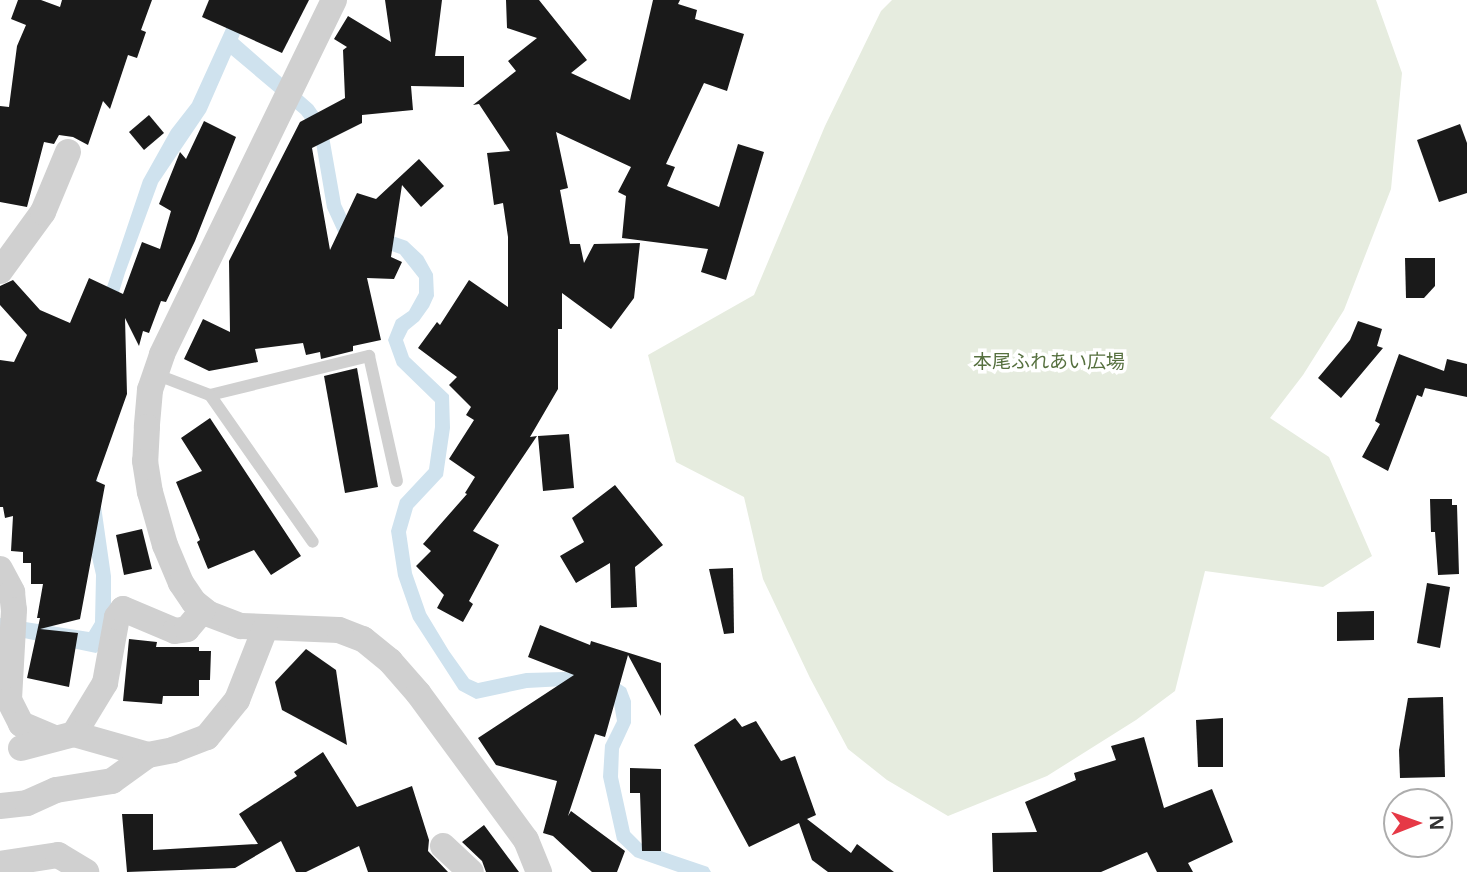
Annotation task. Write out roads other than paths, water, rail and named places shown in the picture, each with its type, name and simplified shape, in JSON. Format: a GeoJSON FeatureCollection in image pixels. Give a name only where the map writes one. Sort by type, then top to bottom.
{"type":"FeatureCollection","features":[{"type":"Feature","properties":{"kind":"street"},"geometry":{"type":"LineString","coordinates":[[334,0],[155,374],[150,390],[145,461],[150,492],[165,545],[181,583],[194,602],[203,610],[241,626],[339,630],[363,639],[390,661],[424,699],[519,830],[539,872]]}},
{"type":"Feature","properties":{"kind":"street"},"geometry":{"type":"LineString","coordinates":[[0,271],[43,212],[68,152]]}},
{"type":"Feature","properties":{"kind":"street"},"geometry":{"type":"LineString","coordinates":[[0,569],[12,592],[14,610],[9,700],[21,724],[148,755]]}},
{"type":"Feature","properties":{"kind":"street"},"geometry":{"type":"LineString","coordinates":[[21,748],[64,736],[105,683],[117,617],[123,609],[175,631],[187,629],[203,610]]}},
{"type":"Feature","properties":{"kind":"street"},"geometry":{"type":"LineString","coordinates":[[0,806],[27,803],[56,790],[112,780],[148,755],[173,750],[207,737],[222,722],[243,688],[265,629]]}},
{"type":"Feature","properties":{"kind":"street"},"geometry":{"type":"LineString","coordinates":[[443,846],[471,872]]}},
{"type":"Feature","properties":{"kind":"street"},"geometry":{"type":"LineString","coordinates":[[0,864],[58,855],[86,872]]}},
{"type":"Feature","properties":{"kind":"lane"},"geometry":{"type":"LineString","coordinates":[[210,395],[369,356],[397,481]]}},
{"type":"Feature","properties":{"kind":"lane"},"geometry":{"type":"LineString","coordinates":[[155,374],[210,395],[313,542]]}},
{"type":"Feature","properties":{"kind":"water"},"geometry":{"type":"Polygon","coordinates":[[[239,0],[254,0],[238,39],[313,105],[327,125],[341,204],[349,221],[407,241],[423,256],[433,274],[434,296],[429,307],[408,330],[403,340],[409,357],[449,395],[450,428],[443,476],[413,508],[406,532],[412,573],[426,613],[469,679],[478,683],[526,673],[565,672],[614,680],[626,688],[631,701],[631,723],[619,749],[618,777],[630,832],[643,845],[708,867],[711,872],[678,872],[635,857],[617,840],[603,777],[605,745],[617,721],[613,698],[564,686],[527,688],[476,699],[459,690],[413,619],[398,576],[391,531],[400,500],[429,469],[435,427],[435,402],[397,365],[388,340],[396,320],[409,311],[419,293],[419,278],[400,254],[338,232],[327,208],[314,131],[301,114],[231,55],[206,112],[158,183],[125,273],[97,362],[92,443],[111,576],[111,621],[106,644],[96,653],[0,633],[0,618],[89,632],[95,622],[96,575],[85,527],[83,358],[143,180],[171,130],[192,103],[239,0]]]}},
{"type":"Feature","properties":{"kind":"park label","name":"本尾ふれあい広場"},"geometry":{"type":"Point","coordinates":[1049,362]}}]}
